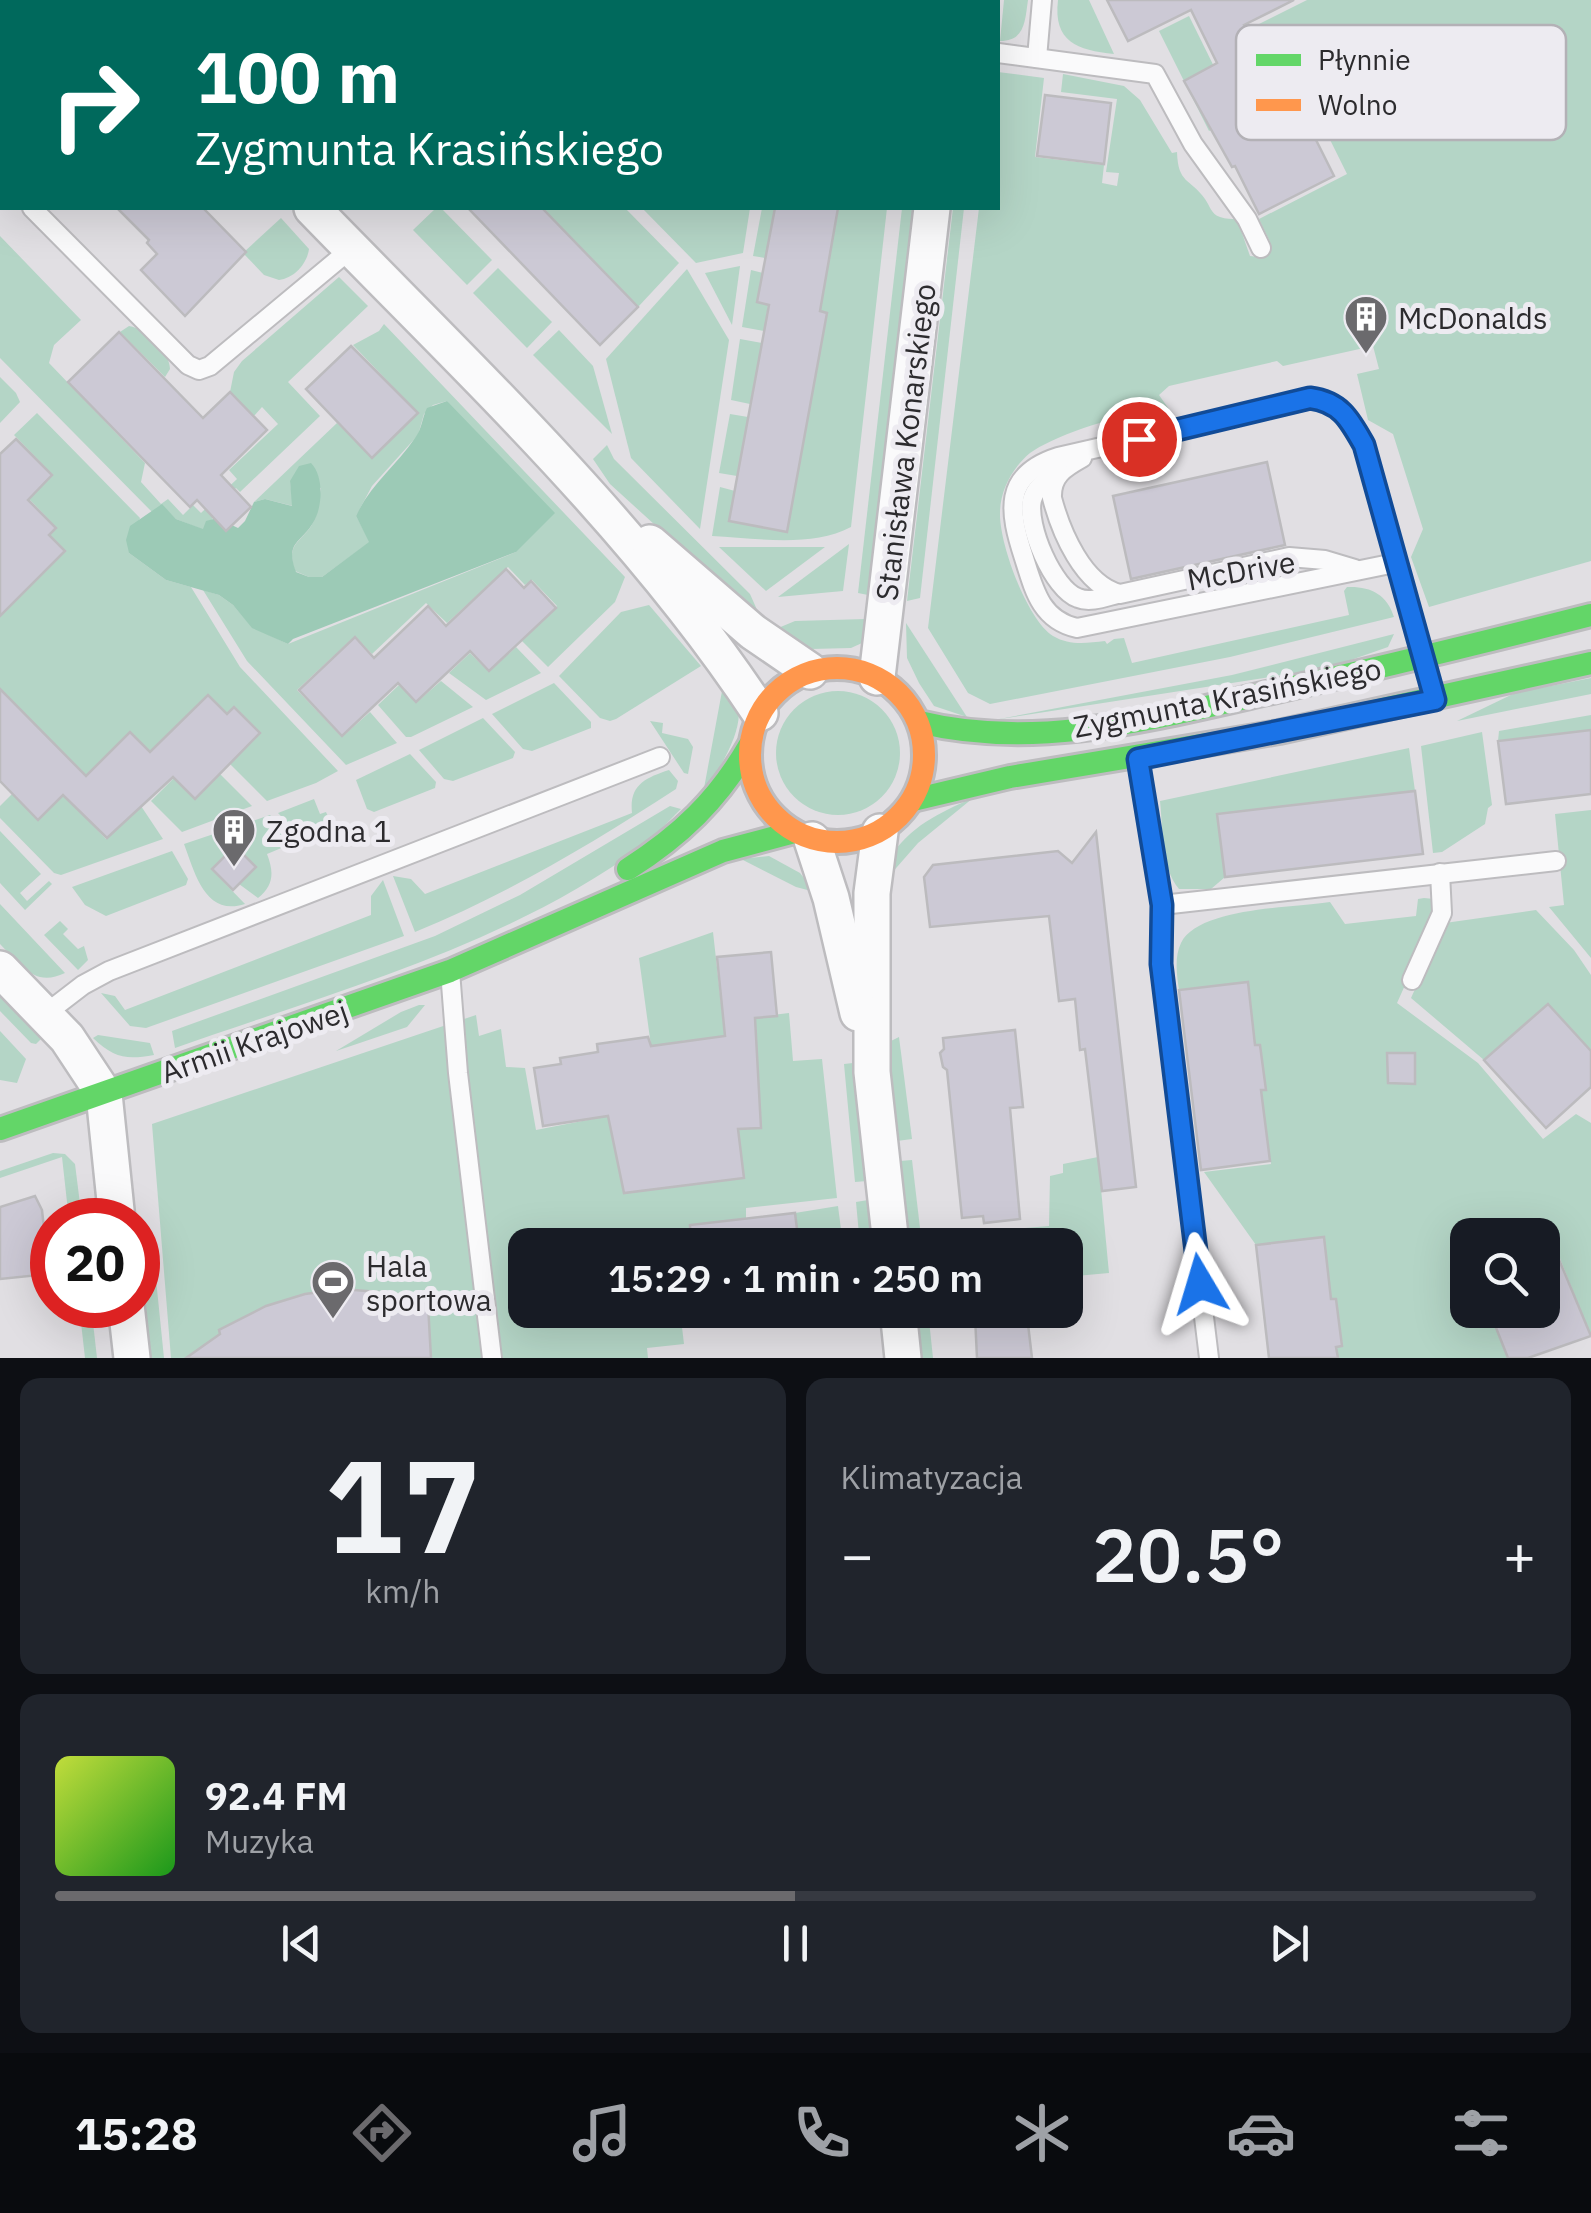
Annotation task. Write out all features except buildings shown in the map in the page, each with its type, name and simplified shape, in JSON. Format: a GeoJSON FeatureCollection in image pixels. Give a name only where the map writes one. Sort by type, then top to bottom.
{"type":"FeatureCollection","features":[{"type":"Feature","properties":{"kind":"street"},"geometry":{"type":"LineString","coordinates":[[314,210],[570,474],[724,658],[754,729]]}},
{"type":"Feature","properties":{"kind":"street","name":"Stanisława Konarskiego"},"geometry":{"type":"LineString","coordinates":[[877,677],[932,210]]}},
{"type":"Feature","properties":{"kind":"street"},"geometry":{"type":"LineString","coordinates":[[570,474],[753,632],[810,671]]}},
{"type":"Feature","properties":{"kind":"street","name":"Zygmunta Krasińskiego"},"geometry":{"type":"LineString","coordinates":[[912,800],[988,780],[1138,759],[1429,679],[1591,615]]}},
{"type":"Feature","properties":{"kind":"street","name":"Zygmunta Krasińskiego"},"geometry":{"type":"LineString","coordinates":[[918,722],[943,731],[980,736],[1132,722],[1429,679],[1591,663]]}},
{"type":"Feature","properties":{"kind":"street"},"geometry":{"type":"LineString","coordinates":[[844,667],[877,677],[902,696],[918,722],[925,758],[912,800],[880,832],[858,840],[835,843],[803,836],[775,818],[760,798],[750,773],[754,729],[781,687],[810,671],[844,667]]}},
{"type":"Feature","properties":{"kind":"street","name":"Armii Krajowej"},"geometry":{"type":"LineString","coordinates":[[505,946],[660,849],[703,816],[729,784],[754,729]]}},
{"type":"Feature","properties":{"kind":"street"},"geometry":{"type":"LineString","coordinates":[[880,832],[872,893],[872,1072],[889,1228]]}},
{"type":"Feature","properties":{"kind":"street"},"geometry":{"type":"LineString","coordinates":[[803,836],[831,898],[872,1072]]}},
{"type":"Feature","properties":{"kind":"street","name":"Armii Krajowej"},"geometry":{"type":"LineString","coordinates":[[0,1129],[450,971],[723,851],[803,836]]}},
{"type":"Feature","properties":{"kind":"street"},"geometry":{"type":"LineString","coordinates":[[0,969],[87,1065],[104,1094],[115,1198]]}},
{"type":"Feature","properties":{"kind":"street"},"geometry":{"type":"LineString","coordinates":[[129,1328],[132,1358]]}},
{"type":"Feature","properties":{"kind":"street"},"geometry":{"type":"LineString","coordinates":[[900,1328],[903,1358]]}},
{"type":"Feature","properties":{"kind":"lane"},"geometry":{"type":"LineString","coordinates":[[1037,58],[1042,0]]}},
{"type":"Feature","properties":{"kind":"lane"},"geometry":{"type":"LineString","coordinates":[[1000,53],[1155,74],[1193,144],[1247,219],[1261,248]]}},
{"type":"Feature","properties":{"kind":"lane"},"geometry":{"type":"LineString","coordinates":[[34,210],[188,365],[199,370],[210,366],[352,248]]}},
{"type":"Feature","properties":{"kind":"lane"},"geometry":{"type":"LineString","coordinates":[[1395,563],[1093,627],[1065,626],[1051,617],[1037,597],[1012,523],[1012,507],[1020,481],[1034,466],[1310,398],[1334,404],[1349,417],[1364,445],[1429,679]]}},
{"type":"Feature","properties":{"kind":"lane","name":"McDrive"},"geometry":{"type":"LineString","coordinates":[[1100,448],[1041,484],[1032,500],[1034,528],[1048,565],[1058,583],[1077,598],[1098,599],[1289,558],[1326,560],[1362,570]]}},
{"type":"Feature","properties":{"kind":"lane"},"geometry":{"type":"LineString","coordinates":[[1060,471],[1052,498],[1082,567],[1099,585],[1120,594]]}},
{"type":"Feature","properties":{"kind":"lane"},"geometry":{"type":"LineString","coordinates":[[1132,722],[1162,905],[1161,964],[1209,1358]]}},
{"type":"Feature","properties":{"kind":"lane"},"geometry":{"type":"LineString","coordinates":[[44,1015],[109,971],[660,758]]}},
{"type":"Feature","properties":{"kind":"lane"},"geometry":{"type":"LineString","coordinates":[[1162,905],[1556,862]]}},
{"type":"Feature","properties":{"kind":"lane"},"geometry":{"type":"LineString","coordinates":[[1412,980],[1442,913],[1440,873]]}},
{"type":"Feature","properties":{"kind":"lane"},"geometry":{"type":"LineString","coordinates":[[450,971],[458,1073],[492,1358]]}},
{"type":"Feature","properties":{"kind":"green space"},"geometry":{"type":"Polygon","coordinates":[[[1004,0],[1028,0],[1019,34],[1000,41],[1004,0]]]}},
{"type":"Feature","properties":{"kind":"green space"},"geometry":{"type":"Polygon","coordinates":[[[1058,0],[1089,0],[1114,54],[1089,50],[1070,41],[1059,26],[1058,0]]]}},
{"type":"Feature","properties":{"kind":"green space"},"geometry":{"type":"Polygon","coordinates":[[[1307,0],[1591,0],[1591,561],[1429,607],[1411,557],[1423,529],[1393,434],[1368,420],[1357,374],[1379,369],[1373,346],[1283,366],[1277,361],[1169,386],[1159,395],[1171,412],[1168,418],[1134,415],[1069,433],[1030,453],[1009,480],[1001,504],[1004,543],[1016,580],[1043,627],[1053,636],[1072,643],[1107,644],[1124,638],[1132,663],[1349,615],[1344,591],[1347,587],[1376,593],[1387,602],[1394,617],[1230,657],[990,704],[968,693],[928,628],[979,210],[1000,210],[1000,72],[1044,78],[1035,157],[1104,165],[1102,183],[1117,186],[1119,173],[1106,172],[1117,99],[1061,92],[1063,74],[1124,86],[1140,100],[1172,153],[1177,152],[1182,175],[1215,214],[1237,219],[1250,256],[1259,257],[1270,242],[1259,219],[1347,174],[1330,140],[1566,140],[1566,25],[1257,25],[1307,0]]]}},
{"type":"Feature","properties":{"kind":"green space"},"geometry":{"type":"Polygon","coordinates":[[[1189,16],[1236,117],[1209,131],[1159,31],[1189,16]]]}},
{"type":"Feature","properties":{"kind":"green space"},"geometry":{"type":"Polygon","coordinates":[[[434,210],[443,210],[492,260],[467,285],[413,230],[434,210]]]}},
{"type":"Feature","properties":{"kind":"green space"},"geometry":{"type":"Polygon","coordinates":[[[544,210],[627,210],[679,263],[638,307],[544,210]]]}},
{"type":"Feature","properties":{"kind":"green space"},"geometry":{"type":"Polygon","coordinates":[[[644,210],[750,210],[743,253],[696,263],[644,210]]]}},
{"type":"Feature","properties":{"kind":"green space"},"geometry":{"type":"Polygon","coordinates":[[[762,210],[775,210],[765,258],[753,256],[762,210]]]}},
{"type":"Feature","properties":{"kind":"green space"},"geometry":{"type":"Polygon","coordinates":[[[838,210],[887,210],[851,527],[801,540],[712,536],[720,487],[735,491],[729,521],[787,532],[827,313],[820,311],[838,210]]]}},
{"type":"Feature","properties":{"kind":"green space"},"geometry":{"type":"Polygon","coordinates":[[[902,210],[913,210],[868,595],[858,593],[902,210]]]}},
{"type":"Feature","properties":{"kind":"green space"},"geometry":{"type":"Polygon","coordinates":[[[953,210],[964,210],[920,598],[907,601],[953,210]]]}},
{"type":"Feature","properties":{"kind":"green space"},"geometry":{"type":"Polygon","coordinates":[[[281,218],[309,249],[299,269],[279,280],[264,275],[243,253],[281,218]]]}},
{"type":"Feature","properties":{"kind":"green space"},"geometry":{"type":"Polygon","coordinates":[[[0,236],[81,320],[54,345],[49,363],[145,463],[141,482],[161,504],[168,499],[183,515],[193,505],[201,513],[237,479],[229,470],[278,424],[262,407],[254,416],[230,392],[234,372],[242,361],[339,277],[368,306],[288,382],[320,416],[240,492],[236,488],[209,513],[213,518],[204,530],[176,519],[162,505],[153,513],[0,358],[0,236]]]}},
{"type":"Feature","properties":{"kind":"green space"},"geometry":{"type":"Polygon","coordinates":[[[740,266],[732,325],[705,273],[740,266]]]}},
{"type":"Feature","properties":{"kind":"green space"},"geometry":{"type":"Polygon","coordinates":[[[498,268],[552,322],[527,348],[473,293],[498,268]]]}},
{"type":"Feature","properties":{"kind":"green space"},"geometry":{"type":"Polygon","coordinates":[[[687,269],[729,340],[700,529],[631,458],[606,359],[687,269]]]}},
{"type":"Feature","properties":{"kind":"green space"},"geometry":{"type":"Polygon","coordinates":[[[751,270],[763,273],[757,302],[768,305],[764,331],[742,327],[751,270]]]}},
{"type":"Feature","properties":{"kind":"green space"},"geometry":{"type":"Polygon","coordinates":[[[384,324],[625,577],[615,602],[548,667],[522,641],[557,606],[532,580],[525,585],[508,567],[447,623],[426,603],[372,654],[355,636],[297,690],[342,737],[370,712],[397,743],[346,765],[247,661],[203,590],[233,605],[252,627],[288,644],[516,552],[447,401],[433,405],[424,414],[418,435],[372,486],[356,516],[370,542],[322,577],[295,571],[292,561],[294,548],[314,521],[321,488],[290,481],[293,506],[265,499],[254,502],[337,423],[372,457],[418,413],[353,345],[384,324]]]}},
{"type":"Feature","properties":{"kind":"green space"},"geometry":{"type":"Polygon","coordinates":[[[129,326],[143,331],[161,348],[170,369],[165,377],[120,332],[129,326]]]}},
{"type":"Feature","properties":{"kind":"green space"},"geometry":{"type":"Polygon","coordinates":[[[559,330],[593,366],[612,434],[533,355],[559,330]]]}},
{"type":"Feature","properties":{"kind":"green space"},"geometry":{"type":"Polygon","coordinates":[[[740,339],[762,343],[750,404],[731,400],[740,339]]]}},
{"type":"Feature","properties":{"kind":"green space"},"geometry":{"type":"Polygon","coordinates":[[[0,377],[20,402],[0,423],[0,377]]]}},
{"type":"Feature","properties":{"kind":"green space"},"geometry":{"type":"Polygon","coordinates":[[[447,401],[555,513],[516,552],[288,644],[252,628],[219,595],[166,580],[129,553],[126,540],[130,526],[162,504],[176,519],[203,529],[206,521],[217,518],[238,528],[254,502],[265,499],[292,506],[290,481],[299,466],[311,463],[320,483],[319,509],[292,555],[296,572],[322,577],[369,542],[356,516],[362,505],[415,438],[427,408],[447,401]]]}},
{"type":"Feature","properties":{"kind":"green space"},"geometry":{"type":"Polygon","coordinates":[[[37,413],[140,518],[129,553],[166,580],[191,587],[240,667],[338,771],[267,801],[230,764],[261,733],[235,707],[227,713],[208,694],[150,751],[130,732],[86,776],[0,689],[0,616],[66,551],[50,535],[57,528],[29,499],[53,475],[14,435],[37,413]]]}},
{"type":"Feature","properties":{"kind":"green space"},"geometry":{"type":"Polygon","coordinates":[[[730,414],[748,417],[737,476],[719,473],[730,414]]]}},
{"type":"Feature","properties":{"kind":"green space"},"geometry":{"type":"Polygon","coordinates":[[[607,445],[614,459],[750,594],[758,612],[756,617],[610,484],[593,459],[607,445]]]}},
{"type":"Feature","properties":{"kind":"green space"},"geometry":{"type":"Polygon","coordinates":[[[849,544],[843,591],[778,597],[849,544]]]}},
{"type":"Feature","properties":{"kind":"green space"},"geometry":{"type":"Polygon","coordinates":[[[719,547],[825,547],[766,591],[719,547]]]}},
{"type":"Feature","properties":{"kind":"green space"},"geometry":{"type":"Polygon","coordinates":[[[649,605],[701,666],[616,719],[600,718],[559,676],[621,612],[649,605]]]}},
{"type":"Feature","properties":{"kind":"green space"},"geometry":{"type":"Polygon","coordinates":[[[866,619],[862,643],[851,648],[795,647],[771,631],[795,621],[866,619]]]}},
{"type":"Feature","properties":{"kind":"green space"},"geometry":{"type":"Polygon","coordinates":[[[906,623],[967,717],[934,706],[919,683],[907,658],[906,623]]]}},
{"type":"Feature","properties":{"kind":"green space"},"geometry":{"type":"Polygon","coordinates":[[[1394,634],[1388,647],[1328,668],[994,720],[1232,675],[1394,634]]]}},
{"type":"Feature","properties":{"kind":"green space"},"geometry":{"type":"Polygon","coordinates":[[[516,647],[541,673],[486,700],[449,673],[470,653],[489,672],[516,647]]]}},
{"type":"Feature","properties":{"kind":"green space"},"geometry":{"type":"Polygon","coordinates":[[[725,675],[738,706],[737,729],[702,799],[725,675]]]}},
{"type":"Feature","properties":{"kind":"green space"},"geometry":{"type":"Polygon","coordinates":[[[1591,678],[1591,694],[1457,721],[1515,693],[1591,678]]]}},
{"type":"Feature","properties":{"kind":"green space"},"geometry":{"type":"Polygon","coordinates":[[[441,681],[473,707],[411,737],[406,737],[378,705],[399,685],[417,702],[441,681]]]}},
{"type":"Feature","properties":{"kind":"green space"},"geometry":{"type":"Polygon","coordinates":[[[554,683],[591,722],[591,728],[532,751],[523,749],[492,714],[554,683]]]}},
{"type":"Feature","properties":{"kind":"green space"},"geometry":{"type":"Polygon","coordinates":[[[838,691],[862,696],[882,709],[895,729],[900,753],[895,777],[882,797],[862,810],[838,815],[814,810],[794,797],[781,777],[776,753],[781,729],[794,709],[814,696],[838,691]]]}},
{"type":"Feature","properties":{"kind":"green space"},"geometry":{"type":"Polygon","coordinates":[[[1591,715],[1591,730],[1498,741],[1499,731],[1591,715]]]}},
{"type":"Feature","properties":{"kind":"green space"},"geometry":{"type":"Polygon","coordinates":[[[483,718],[515,752],[513,758],[453,781],[444,779],[419,750],[483,718]]]}},
{"type":"Feature","properties":{"kind":"green space"},"geometry":{"type":"Polygon","coordinates":[[[650,721],[663,723],[662,733],[688,739],[693,747],[688,774],[684,773],[650,721]]]}},
{"type":"Feature","properties":{"kind":"green space"},"geometry":{"type":"Polygon","coordinates":[[[1482,732],[1492,805],[1485,824],[1442,852],[1433,853],[1421,746],[1482,732]]]}},
{"type":"Feature","properties":{"kind":"green space"},"geometry":{"type":"Polygon","coordinates":[[[1409,748],[1415,791],[1217,814],[1225,877],[1211,889],[1179,889],[1173,880],[1164,847],[1160,801],[1409,748]]]}},
{"type":"Feature","properties":{"kind":"green space"},"geometry":{"type":"Polygon","coordinates":[[[410,754],[436,782],[435,788],[374,812],[367,809],[356,780],[410,754]]]}},
{"type":"Feature","properties":{"kind":"green space"},"geometry":{"type":"Polygon","coordinates":[[[669,770],[678,781],[676,789],[645,809],[517,884],[415,932],[393,876],[411,879],[425,894],[632,813],[633,796],[640,784],[669,770]]]}},
{"type":"Feature","properties":{"kind":"green space"},"geometry":{"type":"Polygon","coordinates":[[[220,774],[252,806],[182,832],[151,801],[174,778],[195,799],[220,774]]]}},
{"type":"Feature","properties":{"kind":"green space"},"geometry":{"type":"Polygon","coordinates":[[[12,794],[38,820],[64,795],[106,839],[141,806],[163,839],[61,875],[54,873],[0,818],[0,806],[12,794]]]}},
{"type":"Feature","properties":{"kind":"green space"},"geometry":{"type":"Polygon","coordinates":[[[973,798],[918,843],[890,875],[889,859],[906,838],[937,815],[973,798]]]}},
{"type":"Feature","properties":{"kind":"green space"},"geometry":{"type":"Polygon","coordinates":[[[314,799],[320,814],[326,812],[333,828],[302,834],[278,813],[314,799]]]}},
{"type":"Feature","properties":{"kind":"green space"},"geometry":{"type":"Polygon","coordinates":[[[670,806],[681,809],[642,846],[535,912],[417,964],[175,1048],[172,1031],[435,936],[520,895],[670,806]]]}},
{"type":"Feature","properties":{"kind":"green space"},"geometry":{"type":"Polygon","coordinates":[[[1591,810],[1591,958],[1549,907],[1564,905],[1555,814],[1591,810]]]}},
{"type":"Feature","properties":{"kind":"green space"},"geometry":{"type":"Polygon","coordinates":[[[270,815],[291,838],[291,844],[267,854],[270,883],[258,898],[239,884],[256,867],[235,847],[212,870],[245,904],[220,904],[204,890],[184,844],[270,815]]]}},
{"type":"Feature","properties":{"kind":"green space"},"geometry":{"type":"Polygon","coordinates":[[[0,831],[41,874],[20,893],[27,901],[49,881],[52,884],[25,910],[0,883],[0,831]]]}},
{"type":"Feature","properties":{"kind":"green space"},"geometry":{"type":"Polygon","coordinates":[[[172,851],[188,879],[186,885],[106,916],[85,905],[72,887],[172,851]]]}},
{"type":"Feature","properties":{"kind":"green space"},"geometry":{"type":"Polygon","coordinates":[[[769,856],[800,873],[815,892],[796,887],[741,859],[769,856]]]}},
{"type":"Feature","properties":{"kind":"green space"},"geometry":{"type":"Polygon","coordinates":[[[383,880],[404,936],[146,1028],[130,1026],[101,993],[115,996],[125,1010],[371,915],[371,896],[383,880]]]}},
{"type":"Feature","properties":{"kind":"green space"},"geometry":{"type":"Polygon","coordinates":[[[1418,899],[1434,899],[1433,923],[1397,1003],[1478,1063],[1543,1139],[1576,1114],[1591,1123],[1591,1336],[1560,1258],[1560,1218],[1450,1218],[1450,1328],[1496,1328],[1508,1358],[1338,1358],[1336,1347],[1341,1346],[1336,1299],[1331,1299],[1324,1238],[1256,1245],[1204,1172],[1271,1164],[1261,1090],[1265,1090],[1247,982],[1179,990],[1177,960],[1181,943],[1191,931],[1207,922],[1249,911],[1330,902],[1345,924],[1416,916],[1418,899]]]}},
{"type":"Feature","properties":{"kind":"green space"},"geometry":{"type":"Polygon","coordinates":[[[0,904],[65,973],[36,976],[0,944],[0,904]]]}},
{"type":"Feature","properties":{"kind":"green space"},"geometry":{"type":"Polygon","coordinates":[[[1536,910],[1574,950],[1591,975],[1591,1051],[1507,1039],[1484,1060],[1411,998],[1445,923],[1536,910]]]}},
{"type":"Feature","properties":{"kind":"green space"},"geometry":{"type":"Polygon","coordinates":[[[60,921],[68,929],[63,934],[78,949],[84,946],[88,960],[78,970],[44,935],[60,921]]]}},
{"type":"Feature","properties":{"kind":"green space"},"geometry":{"type":"Polygon","coordinates":[[[713,932],[723,1021],[789,1013],[793,1061],[822,1059],[837,1198],[746,1208],[746,1219],[731,1222],[732,1228],[508,1228],[508,1328],[682,1328],[684,1344],[647,1348],[648,1358],[171,1358],[152,1124],[476,1015],[479,1036],[501,1029],[506,1067],[525,1068],[536,1130],[608,1116],[611,1131],[662,1122],[620,1166],[624,1192],[741,1178],[693,1076],[688,1040],[651,1046],[639,958],[713,932]]]}},
{"type":"Feature","properties":{"kind":"green space"},"geometry":{"type":"Polygon","coordinates":[[[0,993],[43,1037],[36,1044],[0,1011],[0,993]]]}},
{"type":"Feature","properties":{"kind":"green space"},"geometry":{"type":"Polygon","coordinates":[[[425,1005],[407,1027],[336,1051],[401,1012],[425,1005]]]}},
{"type":"Feature","properties":{"kind":"green space"},"geometry":{"type":"Polygon","coordinates":[[[0,1031],[26,1059],[17,1083],[0,1080],[0,1031]]]}},
{"type":"Feature","properties":{"kind":"green space"},"geometry":{"type":"Polygon","coordinates":[[[98,1035],[150,1043],[154,1055],[128,1057],[114,1053],[93,1038],[98,1035]]]}},
{"type":"Feature","properties":{"kind":"green space"},"geometry":{"type":"Polygon","coordinates":[[[899,1037],[912,1139],[897,1141],[887,1047],[899,1037]]]}},
{"type":"Feature","properties":{"kind":"green space"},"geometry":{"type":"Polygon","coordinates":[[[853,1063],[867,1181],[855,1182],[844,1064],[853,1063]]]}},
{"type":"Feature","properties":{"kind":"green space"},"geometry":{"type":"Polygon","coordinates":[[[53,1153],[65,1154],[75,1164],[79,1198],[67,1198],[62,1157],[0,1178],[0,1171],[53,1153]]]}},
{"type":"Feature","properties":{"kind":"green space"},"geometry":{"type":"Polygon","coordinates":[[[1098,1157],[1109,1273],[1083,1275],[1083,1228],[1024,1228],[1049,1226],[1050,1176],[1063,1173],[1063,1164],[1098,1157]]]}},
{"type":"Feature","properties":{"kind":"green space"},"geometry":{"type":"Polygon","coordinates":[[[912,1160],[920,1228],[906,1228],[900,1161],[912,1160]]]}},
{"type":"Feature","properties":{"kind":"green space"},"geometry":{"type":"Polygon","coordinates":[[[868,1200],[872,1228],[858,1228],[856,1202],[868,1200]]]}},
{"type":"Feature","properties":{"kind":"green space"},"geometry":{"type":"Polygon","coordinates":[[[838,1206],[841,1228],[797,1228],[795,1213],[838,1206]]]}},
{"type":"Feature","properties":{"kind":"green space"},"geometry":{"type":"Polygon","coordinates":[[[160,1319],[164,1358],[149,1358],[145,1328],[160,1328],[160,1319]]]}},
{"type":"Feature","properties":{"kind":"green space"},"geometry":{"type":"Polygon","coordinates":[[[82,1328],[94,1328],[97,1358],[85,1358],[82,1328]]]}},
{"type":"Feature","properties":{"kind":"green space"},"geometry":{"type":"Polygon","coordinates":[[[916,1328],[930,1328],[933,1358],[919,1358],[916,1328]]]}},
{"type":"Feature","properties":{"kind":"traffic: fast"},"geometry":{"type":"LineString","coordinates":[[919,722],[1008,733],[1140,721],[1591,615]]}},
{"type":"Feature","properties":{"kind":"traffic: fast"},"geometry":{"type":"LineString","coordinates":[[913,800],[1010,777],[1279,732],[1591,663]]}},
{"type":"Feature","properties":{"kind":"traffic: fast"},"geometry":{"type":"LineString","coordinates":[[628,869],[696,815],[749,746]]}},
{"type":"Feature","properties":{"kind":"traffic: fast"},"geometry":{"type":"LineString","coordinates":[[0,1129],[450,971],[723,851],[794,832]]}},
{"type":"Feature","properties":{"kind":"traffic: slow"},"geometry":{"type":"LineString","coordinates":[[837,668],[870,674],[899,693],[918,722],[924,755],[918,788],[899,817],[870,836],[837,842],[804,836],[775,817],[756,788],[750,755],[756,722],[775,693],[804,674],[837,668]]}},
{"type":"Feature","properties":{"kind":"place","name":"McDonalds"},"geometry":{"type":"Point","coordinates":[1366,355]}},
{"type":"Feature","properties":{"kind":"place","name":"Zgodna 1"},"geometry":{"type":"Point","coordinates":[234,868]}},
{"type":"Feature","properties":{"kind":"place","name":"Hala sportowa"},"geometry":{"type":"Point","coordinates":[333,1320]}},
{"type":"Feature","properties":{"kind":"route"},"geometry":{"type":"LineString","coordinates":[[1139,439],[1310,398],[1334,404],[1349,417],[1364,445],[1435,700],[1138,759],[1162,905],[1161,964],[1200,1284]]}}]}
